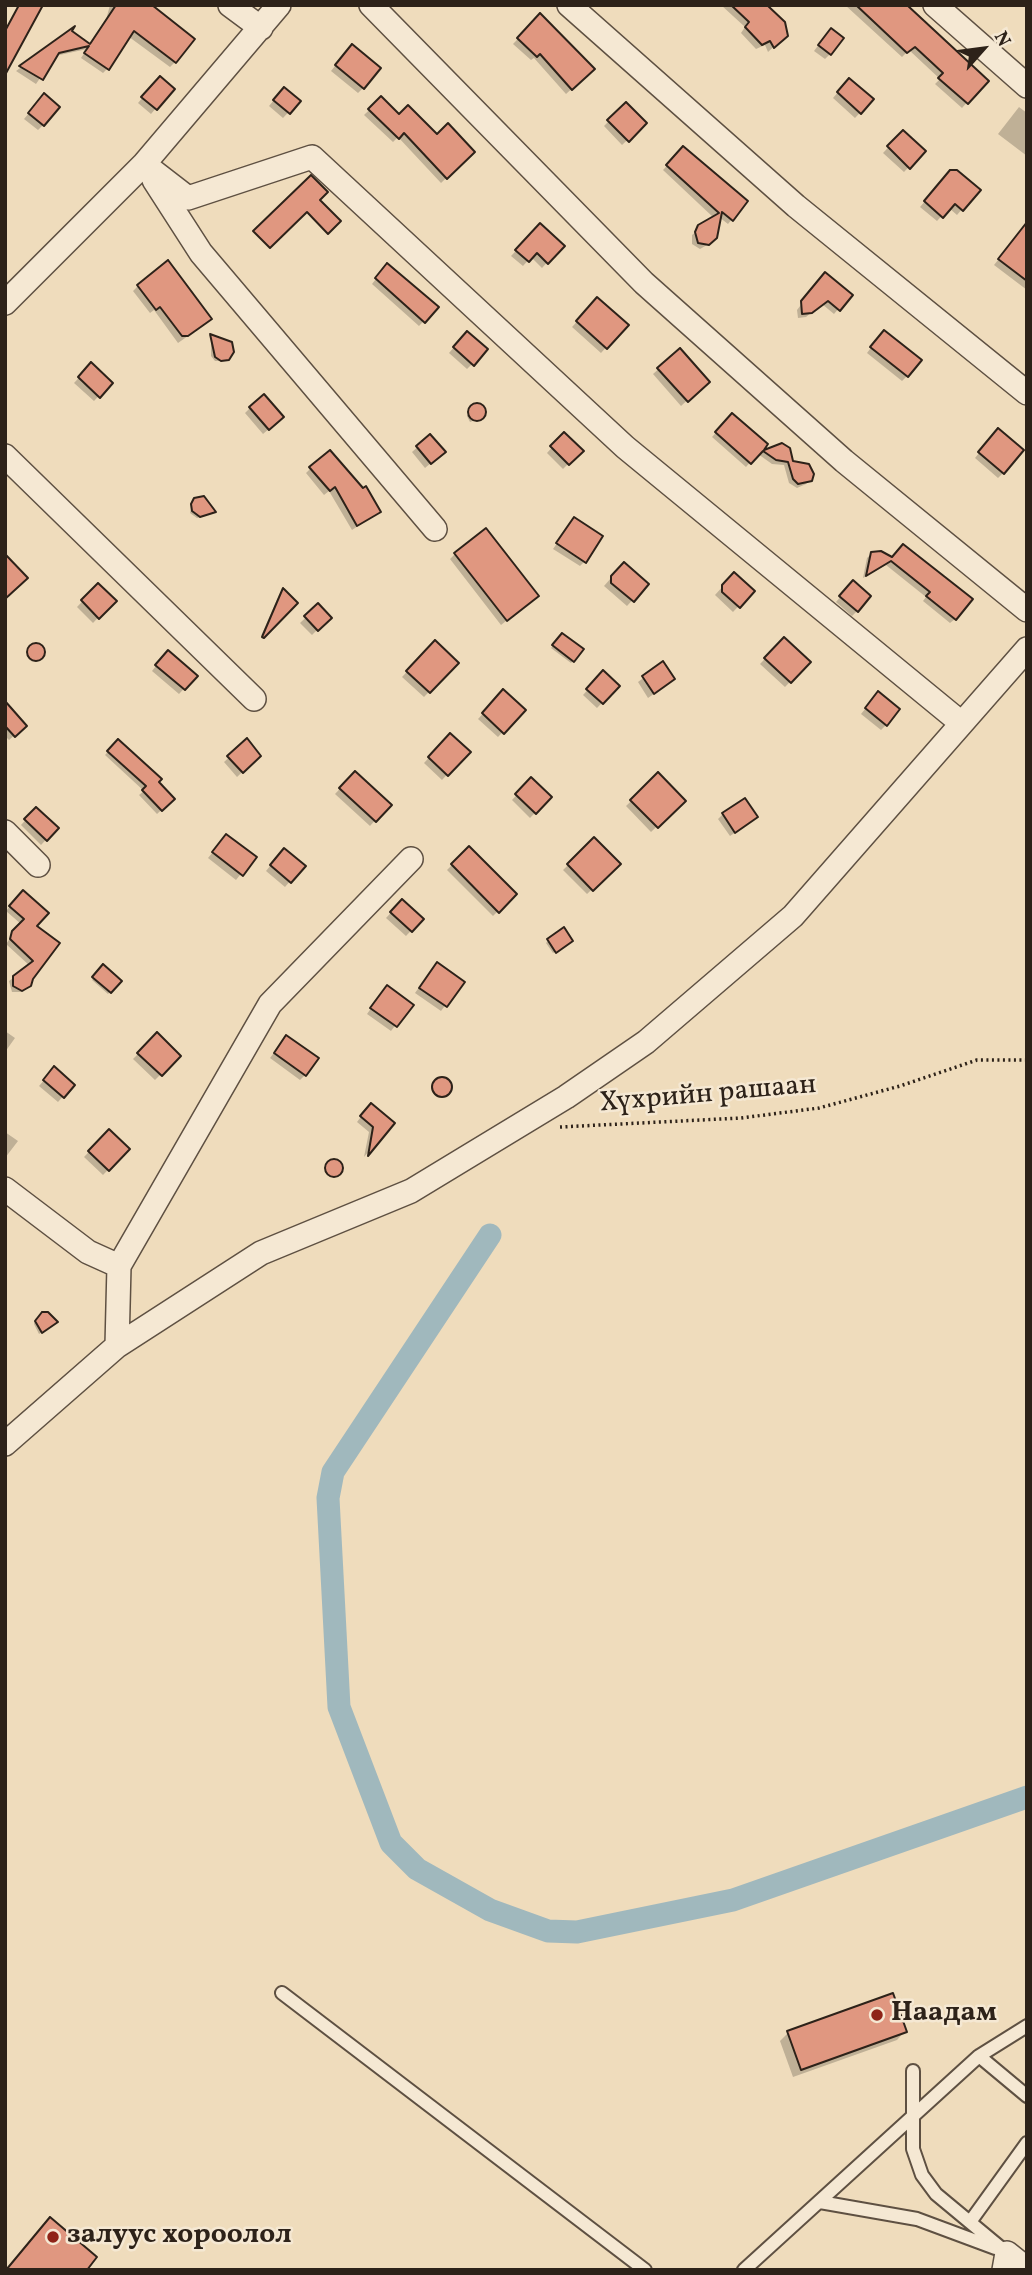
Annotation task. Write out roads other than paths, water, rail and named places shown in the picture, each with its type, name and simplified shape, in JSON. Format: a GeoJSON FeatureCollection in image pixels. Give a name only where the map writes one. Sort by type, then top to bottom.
{"type":"FeatureCollection","features":[{"type":"Feature","properties":{"kind":"street"},"geometry":{"type":"LineString","coordinates":[[230,5],[261,28]]}},
{"type":"Feature","properties":{"kind":"street"},"geometry":{"type":"LineString","coordinates":[[5,303],[144,164],[279,5]]}},
{"type":"Feature","properties":{"kind":"street"},"geometry":{"type":"LineString","coordinates":[[370,5],[644,283],[844,461],[1027,610]]}},
{"type":"Feature","properties":{"kind":"street"},"geometry":{"type":"LineString","coordinates":[[569,5],[796,206],[1027,393]]}},
{"type":"Feature","properties":{"kind":"street"},"geometry":{"type":"LineString","coordinates":[[935,5],[1027,86]]}},
{"type":"Feature","properties":{"kind":"street"},"geometry":{"type":"LineString","coordinates":[[144,164],[188,198],[312,157],[625,447],[960,722]]}},
{"type":"Feature","properties":{"kind":"street"},"geometry":{"type":"LineString","coordinates":[[144,164],[201,253],[435,529]]}},
{"type":"Feature","properties":{"kind":"street"},"geometry":{"type":"LineString","coordinates":[[5,456],[254,699]]}},
{"type":"Feature","properties":{"kind":"street"},"geometry":{"type":"LineString","coordinates":[[5,1444],[117,1346],[261,1253],[411,1191],[566,1097],[646,1042],[793,916],[960,722],[1027,649]]}},
{"type":"Feature","properties":{"kind":"street"},"geometry":{"type":"LineString","coordinates":[[5,832],[38,865]]}},
{"type":"Feature","properties":{"kind":"street"},"geometry":{"type":"LineString","coordinates":[[117,1346],[119,1266],[270,1004],[411,859]]}},
{"type":"Feature","properties":{"kind":"street"},"geometry":{"type":"LineString","coordinates":[[5,1189],[88,1252],[119,1266]]}},
{"type":"Feature","properties":{"kind":"street"},"geometry":{"type":"LineString","coordinates":[[1006,2261],[1027,2269]]}},
{"type":"Feature","properties":{"kind":"lane"},"geometry":{"type":"LineString","coordinates":[[282,1993],[645,2270]]}},
{"type":"Feature","properties":{"kind":"lane"},"geometry":{"type":"LineString","coordinates":[[744,2270],[979,2056],[1027,2026]]}},
{"type":"Feature","properties":{"kind":"lane"},"geometry":{"type":"LineString","coordinates":[[979,2056],[1027,2096]]}},
{"type":"Feature","properties":{"kind":"lane"},"geometry":{"type":"LineString","coordinates":[[913,2071],[913,2149],[922,2175],[936,2194],[970,2222],[1006,2261]]}},
{"type":"Feature","properties":{"kind":"lane"},"geometry":{"type":"LineString","coordinates":[[970,2222],[1027,2143]]}},
{"type":"Feature","properties":{"kind":"lane"},"geometry":{"type":"LineString","coordinates":[[820,2202],[917,2219],[1006,2261]]}},
{"type":"Feature","properties":{"kind":"waterway"},"geometry":{"type":"LineString","coordinates":[[490,1235],[333,1472],[328,1498],[339,1707],[391,1843],[417,1869],[490,1910],[548,1931],[577,1932],[733,1900],[1027,1797]]}},
{"type":"Feature","properties":{"kind":"place","name":"Наадам"},"geometry":{"type":"Point","coordinates":[877,2015]}},
{"type":"Feature","properties":{"kind":"place","name":"залуус хороолол"},"geometry":{"type":"Point","coordinates":[53,2237]}}]}
